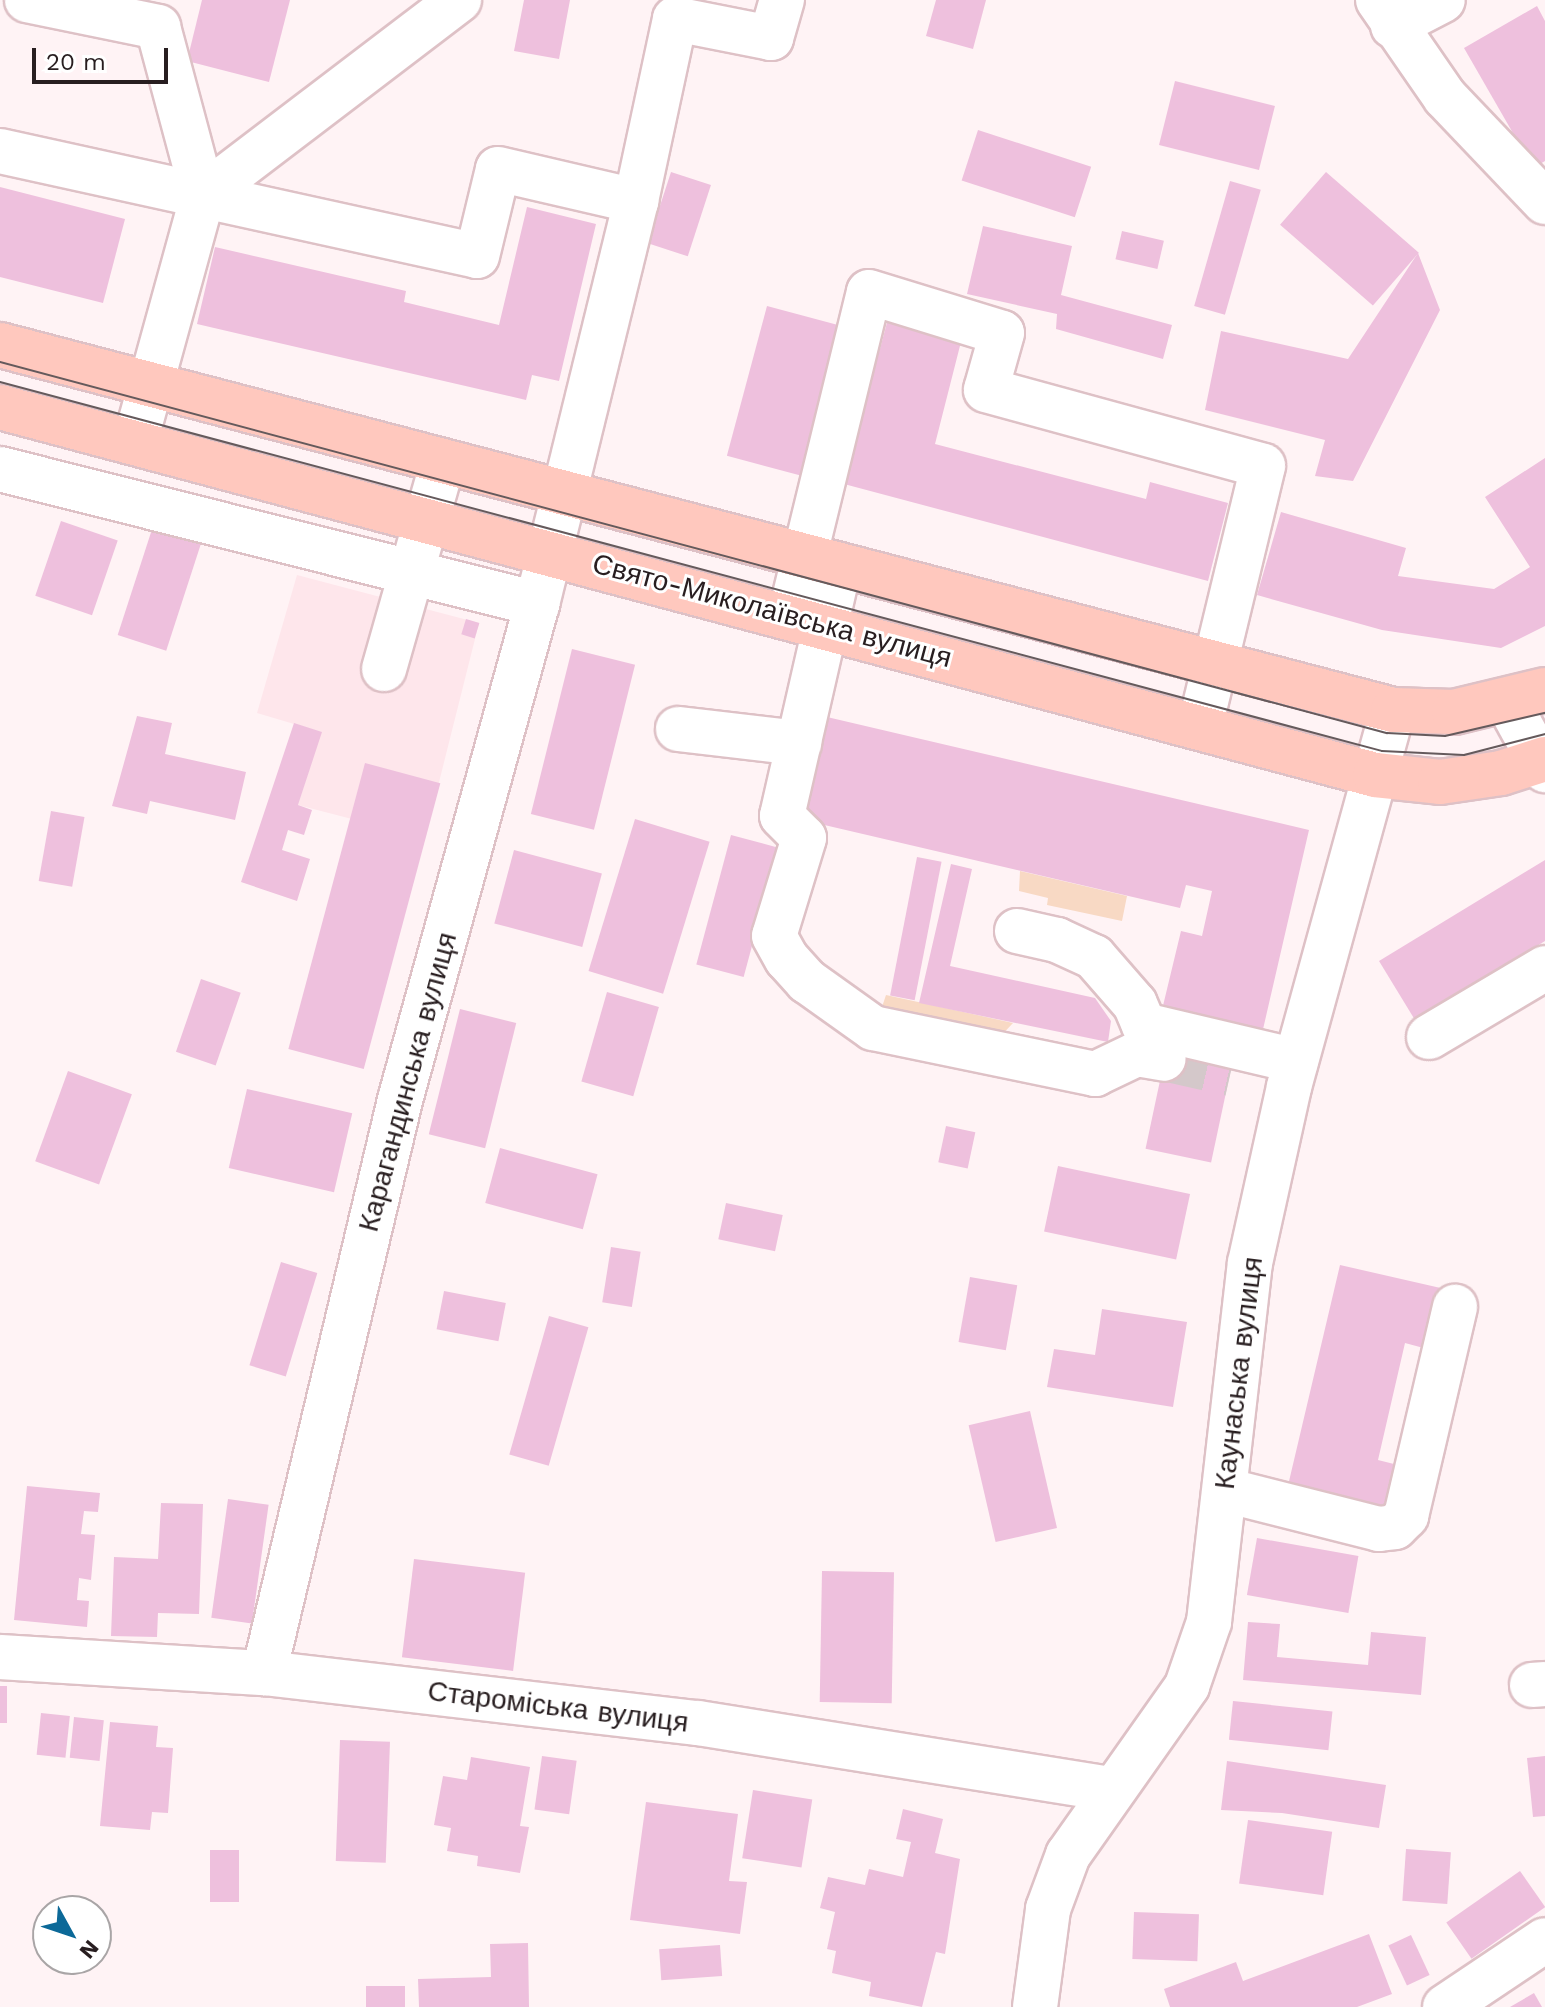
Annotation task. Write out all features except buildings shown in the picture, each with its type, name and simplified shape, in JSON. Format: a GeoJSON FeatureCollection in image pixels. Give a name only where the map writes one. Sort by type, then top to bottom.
{"type":"FeatureCollection","features":[{"type":"Feature","properties":{"kind":"main road"},"geometry":{"type":"LineString","coordinates":[[0,345],[1393,710],[1454,712],[1526,696]]}},
{"type":"Feature","properties":{"kind":"main road","name":"Свято-Миколаївська вулиця"},"geometry":{"type":"LineString","coordinates":[[0,407],[550,551],[1375,775],[1440,782],[1543,764]]}},
{"type":"Feature","properties":{"kind":"street"},"geometry":{"type":"LineString","coordinates":[[27,0],[158,27],[203,195],[135,442]]}},
{"type":"Feature","properties":{"kind":"street"},"geometry":{"type":"LineString","coordinates":[[203,195],[459,0]]}},
{"type":"Feature","properties":{"kind":"street","name":"Карагандинська вулиця"},"geometry":{"type":"LineString","coordinates":[[264,1673],[400,1100],[537,604],[636,201],[675,19],[771,38],[782,0]]}},
{"type":"Feature","properties":{"kind":"street"},"geometry":{"type":"LineString","coordinates":[[1443,0],[1385,13],[1482,140],[1545,202]]}},
{"type":"Feature","properties":{"kind":"street"},"geometry":{"type":"LineString","coordinates":[[0,151],[477,256],[498,169],[636,201]]}},
{"type":"Feature","properties":{"kind":"street"},"geometry":{"type":"LineString","coordinates":[[1164,1059],[1137,1054],[1095,1074],[873,1028],[807,981],[774,936],[804,838],[782,816],[799,743],[808,621],[822,562],[869,292],[1002,333],[986,390],[1263,466],[1200,727]]}},
{"type":"Feature","properties":{"kind":"street"},"geometry":{"type":"LineString","coordinates":[[384,669],[443,462]]}},
{"type":"Feature","properties":{"kind":"street"},"geometry":{"type":"LineString","coordinates":[[0,469],[537,604]]}},
{"type":"Feature","properties":{"kind":"street"},"geometry":{"type":"LineString","coordinates":[[1526,696],[1543,764]]}},
{"type":"Feature","properties":{"kind":"street","name":"Каунаська вулиця"},"geometry":{"type":"LineString","coordinates":[[1035,2007],[1048,1909],[1068,1855],[1187,1686],[1209,1622],[1250,1263],[1293,1074],[1393,710]]}},
{"type":"Feature","properties":{"kind":"street"},"geometry":{"type":"LineString","coordinates":[[678,729],[799,743]]}},
{"type":"Feature","properties":{"kind":"street"},"geometry":{"type":"LineString","coordinates":[[1017,931],[1057,940],[1094,957],[1135,1004],[1144,1025],[1293,1074]]}},
{"type":"Feature","properties":{"kind":"street"},"geometry":{"type":"LineString","coordinates":[[1429,1037],[1545,968]]}},
{"type":"Feature","properties":{"kind":"street"},"geometry":{"type":"LineString","coordinates":[[1230,1074],[1293,1074]]}},
{"type":"Feature","properties":{"kind":"street"},"geometry":{"type":"LineString","coordinates":[[1225,1490],[1379,1529],[1395,1527],[1406,1516],[1455,1307]]}},
{"type":"Feature","properties":{"kind":"street","name":"Староміська вулиця"},"geometry":{"type":"LineString","coordinates":[[0,1657],[264,1673],[698,1723],[1112,1789]]}},
{"type":"Feature","properties":{"kind":"street"},"geometry":{"type":"LineString","coordinates":[[1445,2007],[1545,1940]]}},
{"type":"Feature","properties":{"kind":"shaded area"},"geometry":{"type":"Polygon","coordinates":[[[297,575],[479,623],[425,838],[298,805],[321,732],[257,713],[297,575]]]}},
{"type":"Feature","properties":{"kind":"shaded area"},"geometry":{"type":"Polygon","coordinates":[[[1020,871],[1127,896],[1122,921],[1047,905],[1048,898],[1019,891],[1020,871]]]}},
{"type":"Feature","properties":{"kind":"shaded area"},"geometry":{"type":"Polygon","coordinates":[[[886,995],[1013,1023],[999,1038],[881,1010],[886,995]]]}},
{"type":"Feature","properties":{"kind":"tunnel"},"geometry":{"type":"LineString","coordinates":[[1164,1059],[1230,1074]]}},
{"type":"Feature","properties":{"kind":"tram line"},"geometry":{"type":"LineString","coordinates":[[0,362],[1387,733],[1445,736],[1545,713]]}},
{"type":"Feature","properties":{"kind":"tram line"},"geometry":{"type":"LineString","coordinates":[[0,382],[1382,751],[1464,755],[1545,734]]}}]}
